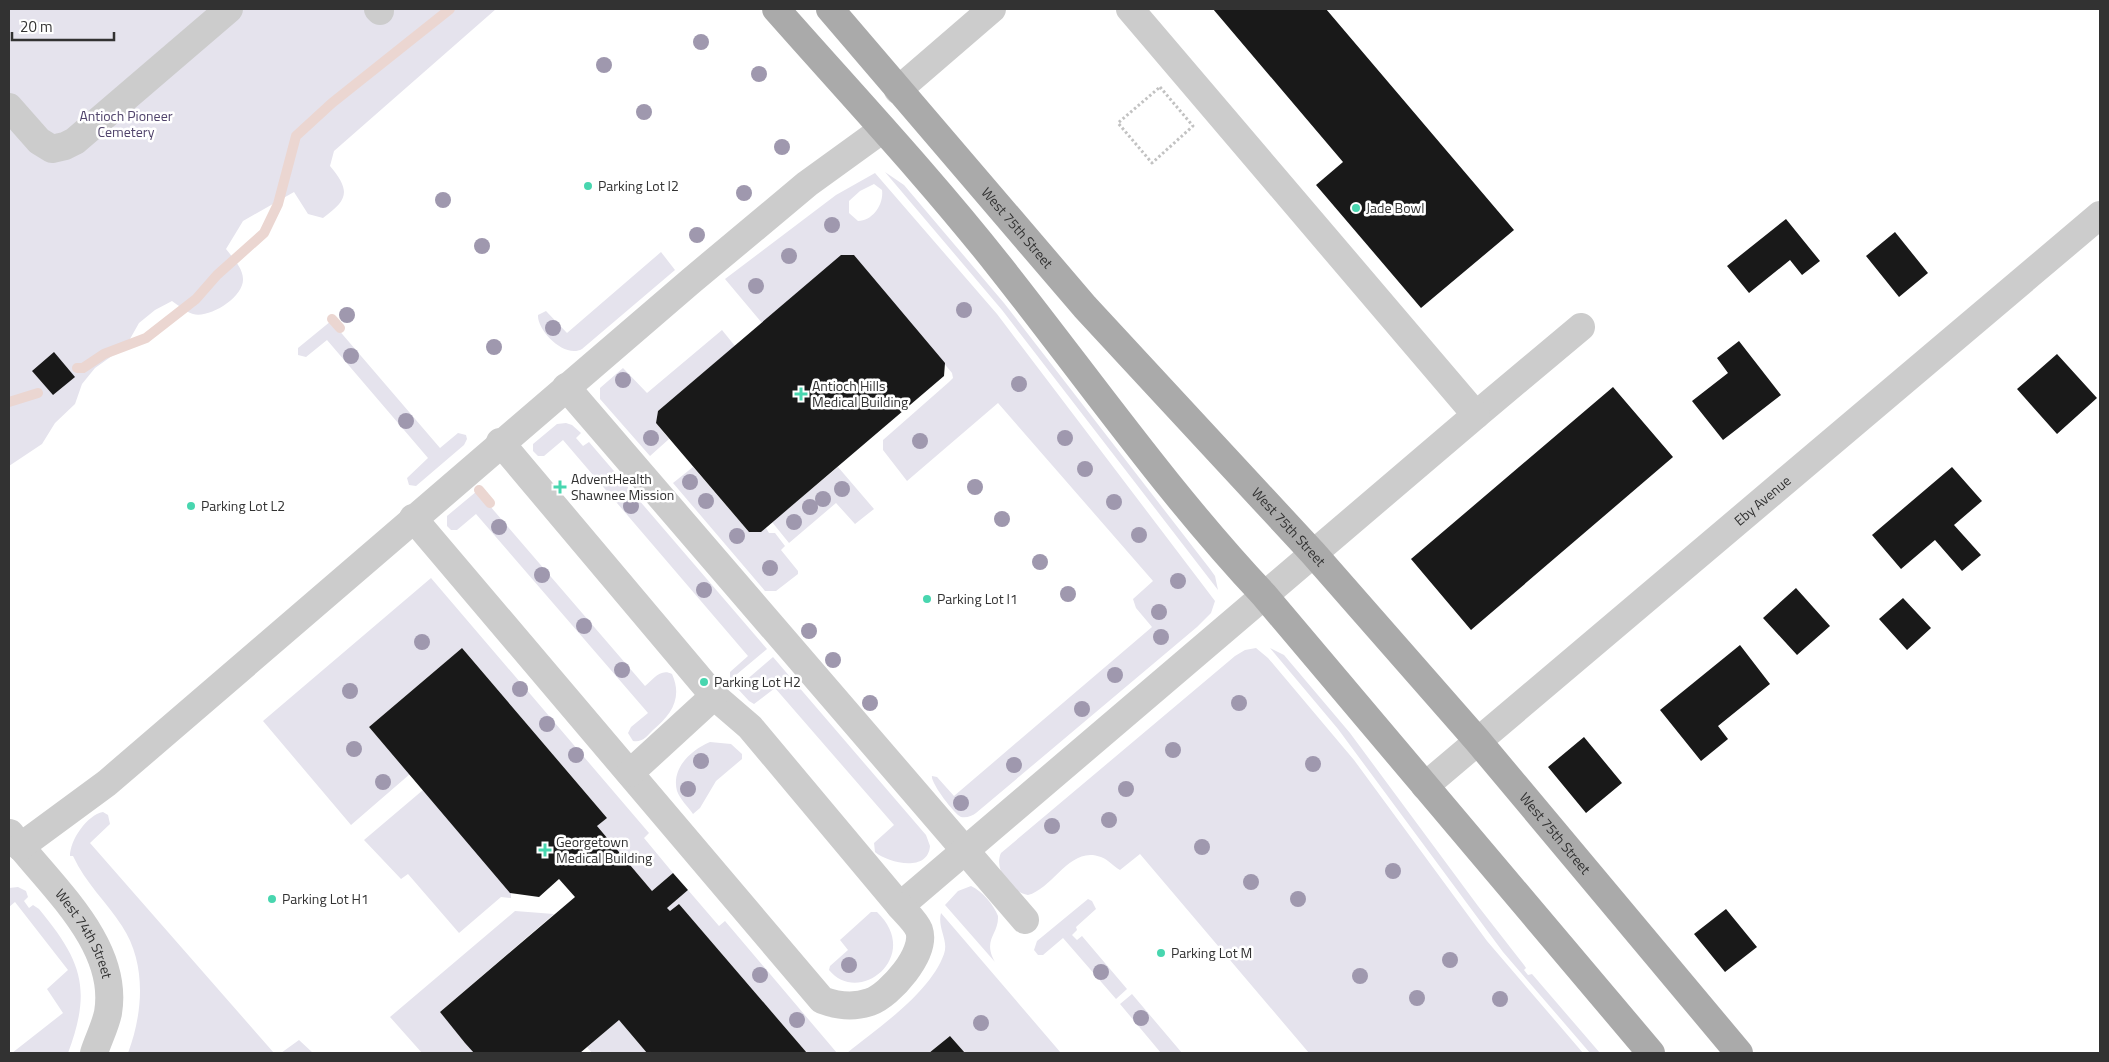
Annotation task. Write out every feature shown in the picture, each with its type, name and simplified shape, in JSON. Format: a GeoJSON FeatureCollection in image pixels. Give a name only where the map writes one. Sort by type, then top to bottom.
{"type":"FeatureCollection","features":[{"type":"Feature","properties":{"kind":"main road"},"geometry":{"type":"LineString","coordinates":[[776,9],[883,129],[998,264],[1220,548],[1264,595],[1651,1053]]}},
{"type":"Feature","properties":{"kind":"main road","name":"West 75th Street"},"geometry":{"type":"LineString","coordinates":[[830,9],[1085,308],[1314,553],[1477,740],[1739,1053]]}},
{"type":"Feature","properties":{"kind":"street"},"geometry":{"type":"LineString","coordinates":[[9,107],[39,141],[52,149],[65,146],[75,141],[229,9]]}},
{"type":"Feature","properties":{"kind":"street"},"geometry":{"type":"LineString","coordinates":[[898,90],[992,9]]}},
{"type":"Feature","properties":{"kind":"street"},"geometry":{"type":"LineString","coordinates":[[1130,9],[1476,415]]}},
{"type":"Feature","properties":{"kind":"street"},"geometry":{"type":"LineString","coordinates":[[14,839],[107,783],[500,442],[807,184],[883,129]]}},
{"type":"Feature","properties":{"kind":"street","name":"Eby Avenue"},"geometry":{"type":"LineString","coordinates":[[1425,786],[1477,740],[2100,215]]}},
{"type":"Feature","properties":{"kind":"street"},"geometry":{"type":"LineString","coordinates":[[900,906],[1581,327]]}},
{"type":"Feature","properties":{"kind":"street"},"geometry":{"type":"LineString","coordinates":[[566,387],[1025,920]]}},
{"type":"Feature","properties":{"kind":"street"},"geometry":{"type":"LineString","coordinates":[[413,518],[822,1000],[850,1007],[872,1002],[905,972],[919,946],[919,930],[750,727],[714,696],[500,442]]}},
{"type":"Feature","properties":{"kind":"street"},"geometry":{"type":"LineString","coordinates":[[630,773],[714,696]]}},
{"type":"Feature","properties":{"kind":"street","name":"West 74th Street"},"geometry":{"type":"LineString","coordinates":[[14,839],[76,915],[92,937],[103,959],[109,991],[108,1014],[94,1053]]}},
{"type":"Feature","properties":{"kind":"path"},"geometry":{"type":"LineString","coordinates":[[1160,87],[1193,126],[1152,163],[1118,123],[1160,87]]}},
{"type":"Feature","properties":{"kind":"green space","name":"Antioch Pioneer Cemetery"},"geometry":{"type":"Polygon","coordinates":[[[9,9],[496,9],[334,151],[330,166],[344,189],[344,195],[338,206],[323,218],[308,214],[294,192],[243,221],[226,249],[243,275],[242,286],[238,293],[216,310],[200,315],[190,313],[172,301],[155,310],[139,323],[126,346],[95,368],[82,384],[75,404],[55,423],[42,444],[9,466],[9,9]]]}},
{"type":"Feature","properties":{"kind":"green space"},"geometry":{"type":"Polygon","coordinates":[[[885,172],[904,185],[1004,303],[1210,569],[1215,576],[1218,590],[1002,310],[885,172]]]}},
{"type":"Feature","properties":{"kind":"green space"},"geometry":{"type":"Polygon","coordinates":[[[875,173],[997,314],[1215,601],[1211,613],[1197,627],[976,813],[967,817],[961,817],[953,810],[938,791],[932,776],[937,777],[954,796],[1152,627],[1136,608],[1133,599],[1153,581],[998,403],[907,481],[883,450],[883,440],[949,382],[953,378],[952,373],[854,255],[841,256],[762,323],[725,279],[836,195],[875,173]],[[874,184],[860,191],[849,201],[849,213],[858,221],[873,215],[881,201],[882,190],[874,184]]]}},
{"type":"Feature","properties":{"kind":"green space"},"geometry":{"type":"Polygon","coordinates":[[[661,252],[675,270],[582,349],[575,351],[560,347],[553,342],[542,328],[538,315],[546,311],[567,333],[661,252]]]}},
{"type":"Feature","properties":{"kind":"green space"},"geometry":{"type":"Polygon","coordinates":[[[331,321],[440,448],[458,433],[466,435],[467,439],[464,445],[416,486],[409,485],[407,478],[428,458],[327,340],[306,357],[298,355],[298,348],[331,321]]]}},
{"type":"Feature","properties":{"kind":"green space"},"geometry":{"type":"Polygon","coordinates":[[[722,330],[735,346],[658,411],[656,423],[669,439],[650,456],[600,399],[600,388],[623,368],[647,393],[722,330]]]}},
{"type":"Feature","properties":{"kind":"green space"},"geometry":{"type":"Polygon","coordinates":[[[566,423],[572,425],[581,433],[576,438],[583,446],[589,442],[767,649],[730,680],[730,672],[748,656],[563,440],[544,456],[538,456],[533,451],[533,444],[557,424],[566,423]]]}},
{"type":"Feature","properties":{"kind":"green space"},"geometry":{"type":"Polygon","coordinates":[[[693,467],[749,532],[761,532],[766,528],[769,533],[775,533],[785,546],[781,550],[798,571],[798,574],[776,591],[765,591],[673,483],[693,467]]]}},
{"type":"Feature","properties":{"kind":"green space"},"geometry":{"type":"Polygon","coordinates":[[[838,467],[874,509],[855,524],[836,503],[789,543],[772,522],[838,467]]]}},
{"type":"Feature","properties":{"kind":"green space"},"geometry":{"type":"Polygon","coordinates":[[[477,491],[645,686],[664,672],[672,674],[676,698],[670,712],[644,738],[639,741],[633,741],[628,733],[631,727],[648,713],[476,514],[457,530],[451,530],[447,526],[447,516],[477,491]]]}},
{"type":"Feature","properties":{"kind":"green space"},"geometry":{"type":"Polygon","coordinates":[[[431,578],[649,833],[644,838],[673,873],[652,891],[597,826],[607,818],[462,648],[369,727],[410,774],[351,825],[263,721],[431,578]]]}},
{"type":"Feature","properties":{"kind":"green space"},"geometry":{"type":"Polygon","coordinates":[[[1256,648],[1268,658],[1354,760],[1487,941],[1583,1053],[1309,1053],[1140,854],[1120,870],[1101,857],[1090,855],[1080,857],[1071,862],[1037,891],[1028,895],[1010,885],[1000,866],[1001,853],[1235,656],[1245,650],[1256,648]]]}},
{"type":"Feature","properties":{"kind":"green space"},"geometry":{"type":"Polygon","coordinates":[[[1270,648],[1284,655],[1350,733],[1524,965],[1526,968],[1524,970],[1528,975],[1532,974],[1600,1053],[1590,1053],[1503,952],[1338,729],[1270,648]]]}},
{"type":"Feature","properties":{"kind":"green space"},"geometry":{"type":"Polygon","coordinates":[[[773,657],[926,835],[930,846],[928,854],[922,860],[915,863],[898,862],[875,852],[874,843],[894,825],[775,688],[754,704],[737,688],[773,657]]]}},
{"type":"Feature","properties":{"kind":"green space"},"geometry":{"type":"Polygon","coordinates":[[[710,742],[731,744],[742,754],[742,759],[716,781],[700,808],[693,814],[677,791],[677,775],[680,767],[690,755],[710,742]]]}},
{"type":"Feature","properties":{"kind":"green space"},"geometry":{"type":"Polygon","coordinates":[[[423,790],[511,893],[511,898],[501,897],[459,933],[408,874],[401,879],[364,840],[423,790]]]}},
{"type":"Feature","properties":{"kind":"green space"},"geometry":{"type":"Polygon","coordinates":[[[103,812],[108,815],[110,824],[90,843],[274,1053],[128,1053],[137,1022],[139,1005],[139,972],[136,956],[122,926],[90,884],[73,856],[70,856],[73,843],[80,829],[91,818],[103,812]]]}},
{"type":"Feature","properties":{"kind":"green space"},"geometry":{"type":"Polygon","coordinates":[[[971,886],[987,899],[994,907],[998,916],[998,922],[990,942],[991,954],[995,962],[945,905],[958,891],[971,886]]]}},
{"type":"Feature","properties":{"kind":"green space"},"geometry":{"type":"Polygon","coordinates":[[[18,887],[26,891],[28,897],[24,901],[29,908],[33,905],[39,909],[54,927],[65,944],[79,976],[81,993],[80,1011],[68,1053],[12,1053],[63,1013],[47,989],[68,970],[15,902],[9,907],[9,888],[18,887]]]}},
{"type":"Feature","properties":{"kind":"green space"},"geometry":{"type":"Polygon","coordinates":[[[688,890],[719,926],[725,921],[837,1053],[807,1053],[679,904],[670,911],[667,908],[688,890]]]}},
{"type":"Feature","properties":{"kind":"green space"},"geometry":{"type":"Polygon","coordinates":[[[1088,899],[1092,901],[1096,909],[1076,927],[1077,930],[1072,935],[1077,940],[1082,936],[1127,989],[1116,999],[1063,938],[1043,955],[1038,955],[1034,950],[1037,941],[1088,899]]]}},
{"type":"Feature","properties":{"kind":"green space"},"geometry":{"type":"Polygon","coordinates":[[[515,911],[554,914],[440,1012],[474,1053],[422,1053],[390,1017],[515,911]]]}},
{"type":"Feature","properties":{"kind":"green space"},"geometry":{"type":"Polygon","coordinates":[[[871,912],[877,912],[889,929],[893,945],[890,959],[881,971],[870,980],[856,983],[842,980],[829,970],[830,966],[848,950],[840,940],[871,912]]]}},
{"type":"Feature","properties":{"kind":"green space"},"geometry":{"type":"Polygon","coordinates":[[[941,913],[1061,1053],[965,1053],[950,1036],[929,1053],[847,1053],[916,996],[937,968],[945,949],[940,924],[941,913]]]}},
{"type":"Feature","properties":{"kind":"green space"},"geometry":{"type":"Polygon","coordinates":[[[1132,994],[1182,1053],[1161,1053],[1120,1004],[1132,994]]]}},
{"type":"Feature","properties":{"kind":"green space"},"geometry":{"type":"Polygon","coordinates":[[[619,1020],[647,1053],[592,1053],[587,1047],[619,1020]]]}},
{"type":"Feature","properties":{"kind":"green space"},"geometry":{"type":"Polygon","coordinates":[[[299,1040],[313,1053],[281,1053],[299,1040]]]}},
{"type":"Feature","properties":{"kind":"building"},"geometry":{"type":"Polygon","coordinates":[[[1213,9],[1326,9],[1514,230],[1421,308],[1316,185],[1343,162],[1213,9]]]}},
{"type":"Feature","properties":{"kind":"building"},"geometry":{"type":"Polygon","coordinates":[[[1786,219],[1820,261],[1802,275],[1790,260],[1749,293],[1727,266],[1786,219]]]}},
{"type":"Feature","properties":{"kind":"building"},"geometry":{"type":"Polygon","coordinates":[[[1895,232],[1928,273],[1899,297],[1866,256],[1895,232]]]}},
{"type":"Feature","properties":{"kind":"building","name":"Antioch Hills Medical Building"},"geometry":{"type":"Polygon","coordinates":[[[841,255],[854,255],[945,363],[944,376],[761,532],[749,532],[656,423],[658,411],[841,255]]]}},
{"type":"Feature","properties":{"kind":"building"},"geometry":{"type":"Polygon","coordinates":[[[1739,341],[1781,395],[1723,440],[1692,401],[1728,373],[1717,358],[1739,341]]]}},
{"type":"Feature","properties":{"kind":"building"},"geometry":{"type":"Polygon","coordinates":[[[54,352],[75,377],[53,395],[32,371],[54,352]]]}},
{"type":"Feature","properties":{"kind":"building"},"geometry":{"type":"Polygon","coordinates":[[[2057,354],[2097,398],[2057,434],[2017,389],[2057,354]]]}},
{"type":"Feature","properties":{"kind":"building"},"geometry":{"type":"Polygon","coordinates":[[[1613,387],[1673,457],[1471,630],[1411,559],[1613,387]]]}},
{"type":"Feature","properties":{"kind":"building"},"geometry":{"type":"Polygon","coordinates":[[[1952,467],[1982,501],[1954,525],[1981,555],[1962,571],[1935,540],[1901,569],[1872,535],[1952,467]]]}},
{"type":"Feature","properties":{"kind":"building"},"geometry":{"type":"Polygon","coordinates":[[[1796,588],[1830,626],[1797,655],[1763,618],[1796,588]]]}},
{"type":"Feature","properties":{"kind":"building"},"geometry":{"type":"Polygon","coordinates":[[[1903,598],[1931,628],[1907,650],[1879,619],[1903,598]]]}},
{"type":"Feature","properties":{"kind":"building"},"geometry":{"type":"Polygon","coordinates":[[[1740,645],[1770,684],[1718,726],[1728,739],[1701,761],[1660,710],[1740,645]]]}},
{"type":"Feature","properties":{"kind":"building","name":"Georgetown Medical Building"},"geometry":{"type":"Polygon","coordinates":[[[462,648],[607,818],[597,826],[652,891],[673,873],[688,890],[667,908],[670,911],[679,904],[807,1053],[647,1053],[619,1020],[580,1053],[474,1053],[465,1043],[440,1012],[575,897],[559,879],[539,897],[510,893],[369,727],[462,648]]]}},
{"type":"Feature","properties":{"kind":"building"},"geometry":{"type":"Polygon","coordinates":[[[1584,737],[1622,783],[1586,813],[1548,767],[1584,737]]]}},
{"type":"Feature","properties":{"kind":"building"},"geometry":{"type":"Polygon","coordinates":[[[1726,909],[1757,947],[1725,972],[1694,934],[1726,909]]]}},
{"type":"Feature","properties":{"kind":"building"},"geometry":{"type":"Polygon","coordinates":[[[950,1036],[965,1053],[929,1053],[950,1036]]]}},
{"type":"Feature","properties":{"kind":"waterway"},"geometry":{"type":"LineString","coordinates":[[77,368],[83,368],[104,354],[146,338],[196,299],[217,275],[264,233],[278,204],[296,136],[332,103],[450,9]]}},
{"type":"Feature","properties":{"kind":"waterway"},"geometry":{"type":"LineString","coordinates":[[332,319],[340,328]]}},
{"type":"Feature","properties":{"kind":"waterway"},"geometry":{"type":"LineString","coordinates":[[9,402],[38,393]]}},
{"type":"Feature","properties":{"kind":"waterway"},"geometry":{"type":"LineString","coordinates":[[479,490],[490,503]]}},
{"type":"Feature","properties":{"kind":"place","name":"Parking Lot I2"},"geometry":{"type":"Point","coordinates":[588,186]}},
{"type":"Feature","properties":{"kind":"place","name":"Jade Bowl"},"geometry":{"type":"Point","coordinates":[1356,208]}},
{"type":"Feature","properties":{"kind":"place","name":"Antioch Hills Medical Building"},"geometry":{"type":"Point","coordinates":[801,394]}},
{"type":"Feature","properties":{"kind":"place","name":"AdventHealth Shawnee Mission"},"geometry":{"type":"Point","coordinates":[560,487]}},
{"type":"Feature","properties":{"kind":"place","name":"Parking Lot L2"},"geometry":{"type":"Point","coordinates":[191,506]}},
{"type":"Feature","properties":{"kind":"place","name":"Parking Lot I1"},"geometry":{"type":"Point","coordinates":[927,599]}},
{"type":"Feature","properties":{"kind":"place","name":"Parking Lot H2"},"geometry":{"type":"Point","coordinates":[704,682]}},
{"type":"Feature","properties":{"kind":"place","name":"Georgetown Medical Building"},"geometry":{"type":"Point","coordinates":[545,850]}},
{"type":"Feature","properties":{"kind":"place","name":"Parking Lot H1"},"geometry":{"type":"Point","coordinates":[272,899]}},
{"type":"Feature","properties":{"kind":"place","name":"Parking Lot M"},"geometry":{"type":"Point","coordinates":[1161,953]}}]}
